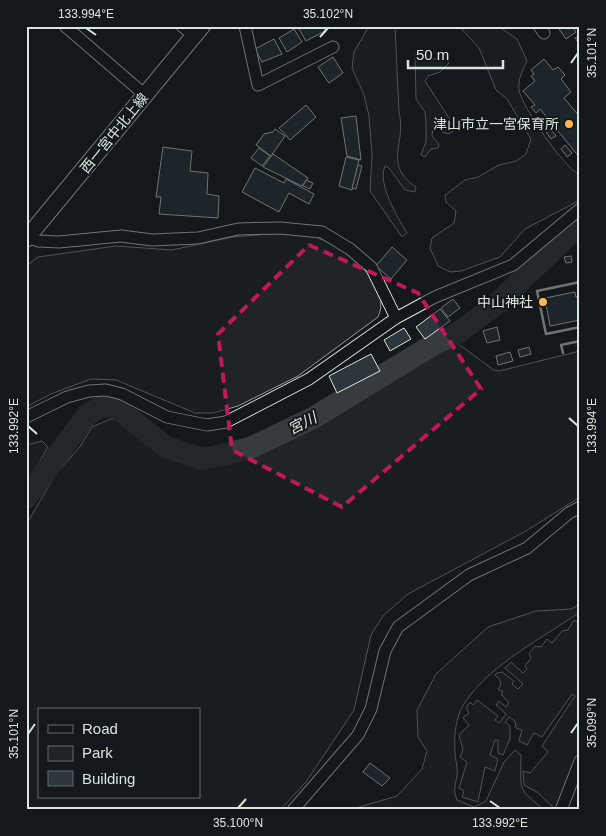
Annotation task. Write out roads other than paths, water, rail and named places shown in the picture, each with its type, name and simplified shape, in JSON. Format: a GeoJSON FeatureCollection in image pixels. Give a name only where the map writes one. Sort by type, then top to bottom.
{"type":"FeatureCollection","features":[{"type":"Feature","properties":{"kind":"main road","name":"西一宮中北上線"},"geometry":{"type":"LineString","coordinates":[[27,238],[145,95],[193,29]]}},
{"type":"Feature","properties":{"kind":"street"},"geometry":{"type":"LineString","coordinates":[[65,26],[145,95]]}},
{"type":"Feature","properties":{"kind":"street"},"geometry":{"type":"LineString","coordinates":[[245,26],[258,85],[333,47]]}},
{"type":"Feature","properties":{"kind":"street"},"geometry":{"type":"LineString","coordinates":[[26,418],[67,397],[90,391],[106,390],[122,394],[176,419],[207,425],[226,422],[309,379],[396,318],[435,297],[513,265],[580,209]]}},
{"type":"Feature","properties":{"kind":"street"},"geometry":{"type":"LineString","coordinates":[[27,238],[38,241],[59,242],[121,236],[152,240],[198,238],[238,229],[280,228],[322,232],[350,249],[371,267],[396,318]]}},
{"type":"Feature","properties":{"kind":"street"},"geometry":{"type":"LineString","coordinates":[[293,810],[358,735],[366,723],[385,652],[398,627],[468,575],[527,548],[569,513],[580,507]]}},
{"type":"Feature","properties":{"kind":"street"},"geometry":{"type":"LineString","coordinates":[[561,810],[580,761]]}},
{"type":"Feature","properties":{"kind":"waterway","name":"宮川"},"geometry":{"type":"LineString","coordinates":[[26,498],[87,415],[100,407],[114,406],[166,447],[202,459],[250,448],[313,418],[436,343],[458,333],[498,303],[580,224]]}},
{"type":"Feature","properties":{"kind":"place","name":"津山市立一宮保育所"},"geometry":{"type":"Point","coordinates":[569,124]}},
{"type":"Feature","properties":{"kind":"place","name":"中山神社"},"geometry":{"type":"Point","coordinates":[543,302]}}]}
